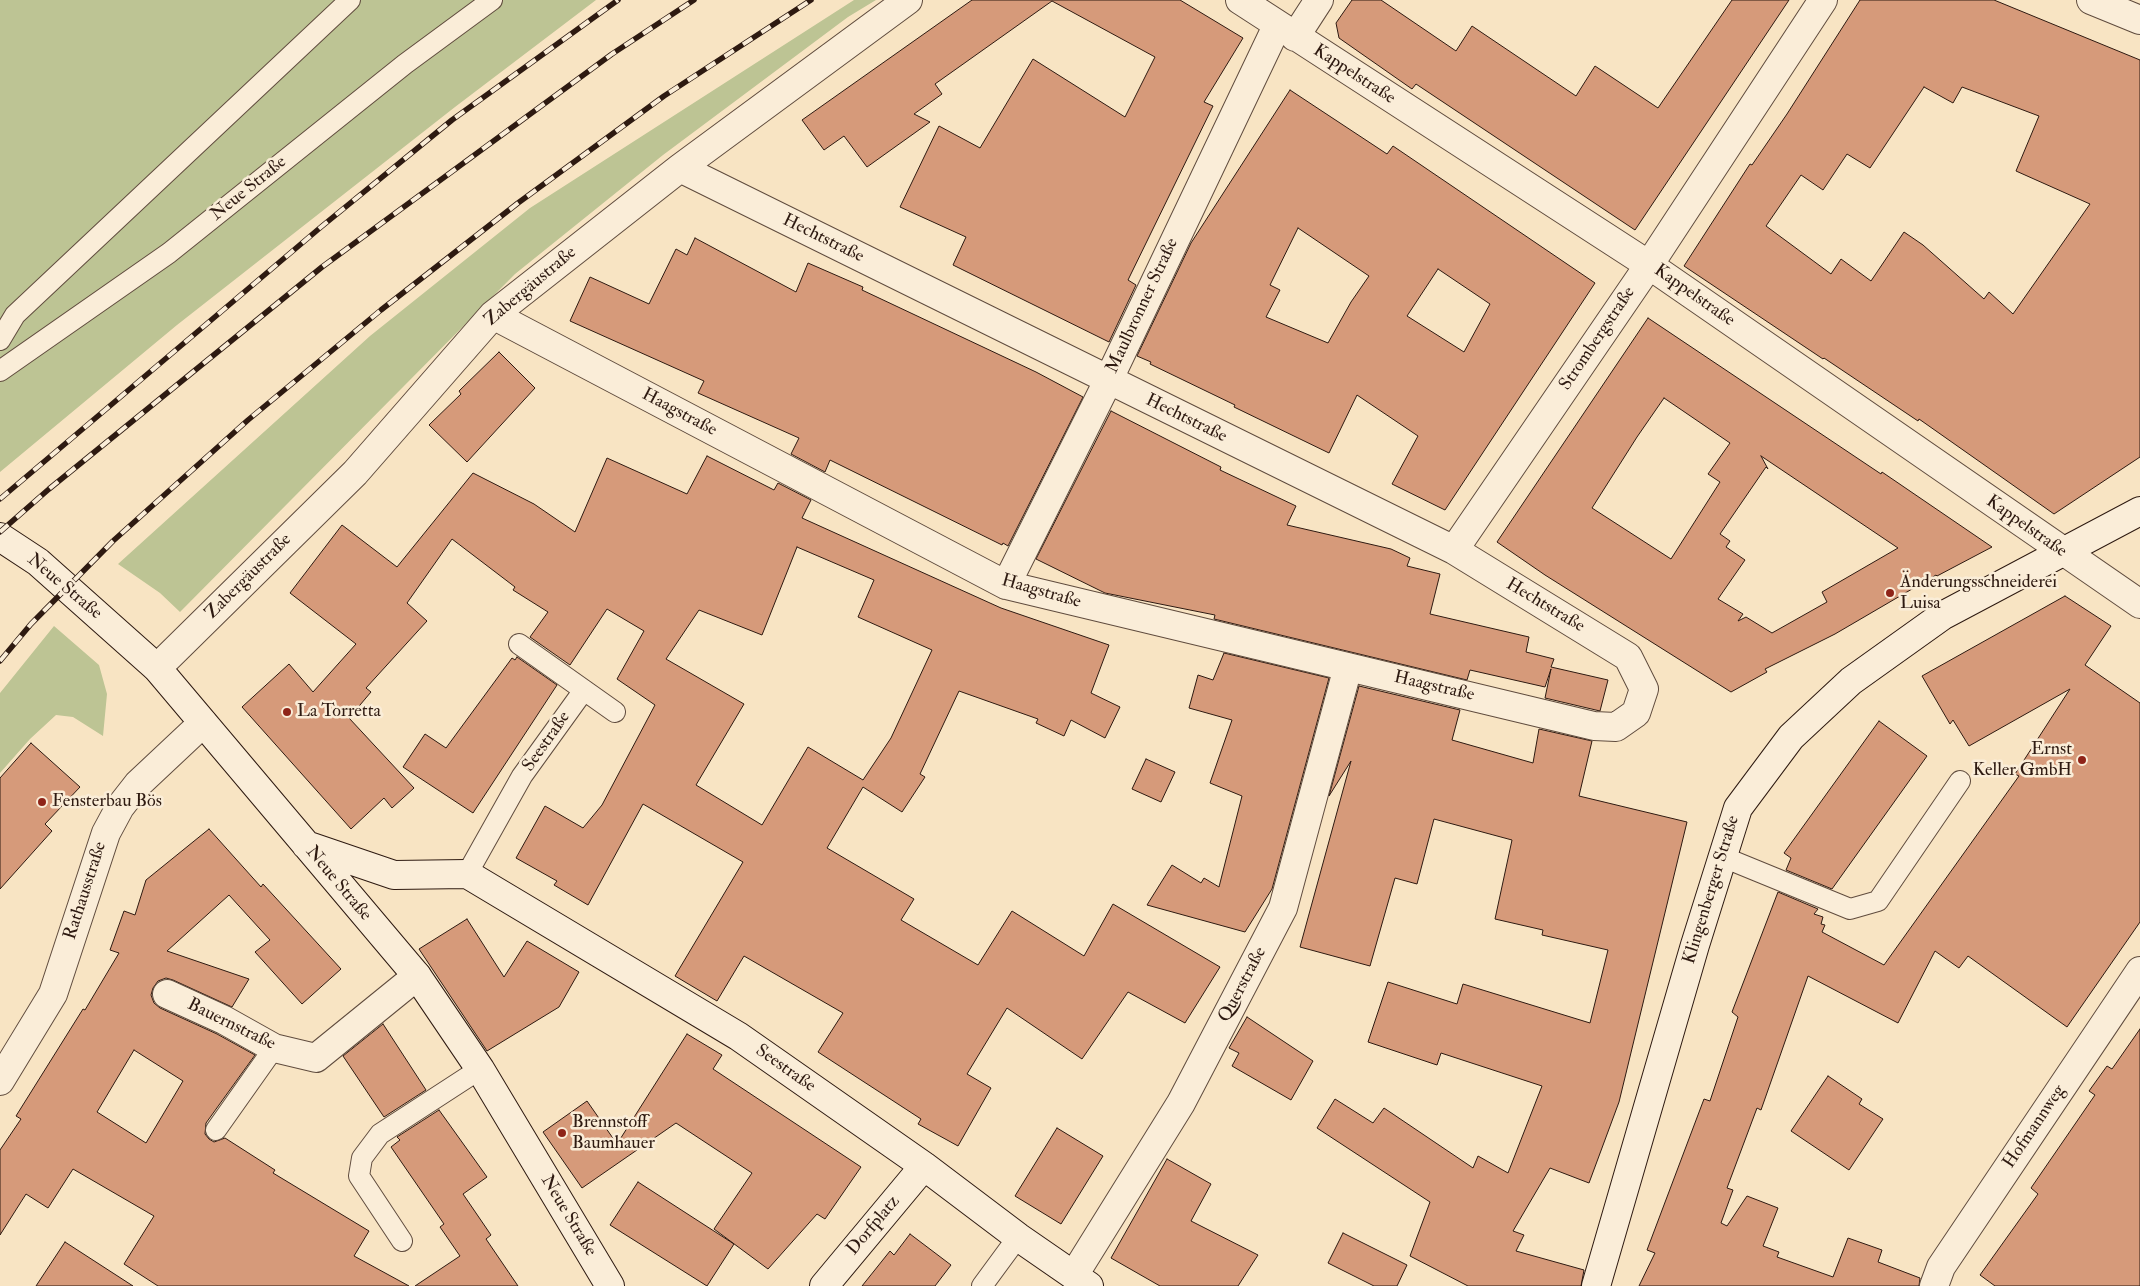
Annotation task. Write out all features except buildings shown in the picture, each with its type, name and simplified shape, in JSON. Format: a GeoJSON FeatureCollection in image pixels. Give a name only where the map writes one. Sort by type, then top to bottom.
{"type":"FeatureCollection","features":[{"type":"Feature","properties":{"kind":"street","name":"Zabergäustraße"},"geometry":{"type":"LineString","coordinates":[[157,668],[355,473],[493,315],[680,168],[908,0]]}},
{"type":"Feature","properties":{"kind":"street","name":"Kappelstraße"},"geometry":{"type":"LineString","coordinates":[[1240,0],[1649,265],[2062,552],[2140,604]]}},
{"type":"Feature","properties":{"kind":"street","name":"Maulbronner Straße"},"geometry":{"type":"LineString","coordinates":[[1006,585],[1286,31],[1319,0]]}},
{"type":"Feature","properties":{"kind":"street","name":"Strombergstraße"},"geometry":{"type":"LineString","coordinates":[[1454,550],[1649,265],[1823,0]]}},
{"type":"Feature","properties":{"kind":"street"},"geometry":{"type":"LineString","coordinates":[[2091,0],[2140,20]]}},
{"type":"Feature","properties":{"kind":"street","name":"Hechtstraße"},"geometry":{"type":"LineString","coordinates":[[680,168],[1454,550],[1628,657],[1644,689],[1636,713]]}},
{"type":"Feature","properties":{"kind":"street","name":"Haagstraße"},"geometry":{"type":"LineString","coordinates":[[493,315],[1006,585],[1594,726],[1616,727],[1636,713]]}},
{"type":"Feature","properties":{"kind":"street","name":"Klingenberger Straße"},"geometry":{"type":"LineString","coordinates":[[1596,1286],[1695,945],[1738,808],[1792,737],[1851,682],[1942,616],[2140,510]]}},
{"type":"Feature","properties":{"kind":"street","name":"Neue Straße"},"geometry":{"type":"LineString","coordinates":[[0,537],[38,562],[157,668],[416,976],[480,1068],[610,1286]]}},
{"type":"Feature","properties":{"kind":"street","name":"Querstraße"},"geometry":{"type":"LineString","coordinates":[[1081,1281],[1181,1103],[1283,908],[1348,667]]}},
{"type":"Feature","properties":{"kind":"street","name":"Rathausstraße"},"geometry":{"type":"LineString","coordinates":[[0,1081],[53,994],[106,833],[120,807],[138,784],[203,723]]}},
{"type":"Feature","properties":{"kind":"street"},"geometry":{"type":"LineString","coordinates":[[306,846],[394,875],[467,874]]}},
{"type":"Feature","properties":{"kind":"street","name":"Seestraße"},"geometry":{"type":"LineString","coordinates":[[467,874],[738,1036],[924,1166],[1018,1237],[1081,1281]]}},
{"type":"Feature","properties":{"kind":"street","name":"Hofmannweg"},"geometry":{"type":"LineString","coordinates":[[1934,1286],[1942,1267],[2140,971]]}},
{"type":"Feature","properties":{"kind":"street","name":"Bauernstraße"},"geometry":{"type":"LineString","coordinates":[[167,994],[224,1020],[274,1048],[316,1058],[416,976]]}},
{"type":"Feature","properties":{"kind":"street","name":"Dorfplatz"},"geometry":{"type":"LineString","coordinates":[[824,1286],[924,1166]]}},
{"type":"Feature","properties":{"kind":"lane"},"geometry":{"type":"LineString","coordinates":[[0,340],[15,315],[350,0]]}},
{"type":"Feature","properties":{"kind":"lane","name":"Neue Straße"},"geometry":{"type":"LineString","coordinates":[[0,371],[169,253],[404,64],[492,0]]}},
{"type":"Feature","properties":{"kind":"lane"},"geometry":{"type":"LineString","coordinates":[[519,644],[616,712]]}},
{"type":"Feature","properties":{"kind":"lane","name":"Seestraße"},"geometry":{"type":"LineString","coordinates":[[467,874],[522,776],[584,690]]}},
{"type":"Feature","properties":{"kind":"lane"},"geometry":{"type":"LineString","coordinates":[[1723,858],[1850,908],[1878,901],[1960,781]]}},
{"type":"Feature","properties":{"kind":"lane"},"geometry":{"type":"LineString","coordinates":[[216,1130],[274,1048]]}},
{"type":"Feature","properties":{"kind":"lane"},"geometry":{"type":"LineString","coordinates":[[402,1241],[359,1176],[362,1158],[380,1134],[480,1068]]}},
{"type":"Feature","properties":{"kind":"lane"},"geometry":{"type":"LineString","coordinates":[[982,1286],[1018,1237]]}},
{"type":"Feature","properties":{"kind":"green space"},"geometry":{"type":"Polygon","coordinates":[[[0,0],[596,0],[455,107],[177,325],[0,472],[0,0]]]}},
{"type":"Feature","properties":{"kind":"green space"},"geometry":{"type":"Polygon","coordinates":[[[854,0],[876,0],[848,17],[663,155],[515,274],[180,612],[160,593],[118,564],[370,336],[530,208],[854,0]]]}},
{"type":"Feature","properties":{"kind":"green space"},"geometry":{"type":"Polygon","coordinates":[[[54,626],[99,665],[107,694],[103,736],[73,717],[56,715],[30,739],[0,773],[0,693],[54,626]]]}},
{"type":"Feature","properties":{"kind":"railway"},"geometry":{"type":"LineString","coordinates":[[0,499],[321,227],[452,120],[618,0]]}},
{"type":"Feature","properties":{"kind":"railway"},"geometry":{"type":"LineString","coordinates":[[0,532],[49,489],[322,267],[612,54],[694,0]]}},
{"type":"Feature","properties":{"kind":"railway"},"geometry":{"type":"LineString","coordinates":[[0,661],[31,624],[113,541],[248,420],[381,310],[518,203],[664,96],[811,0]]}},
{"type":"Feature","properties":{"kind":"place","name":"Änderungsschneiderei Luisa"},"geometry":{"type":"Point","coordinates":[1890,593]}},
{"type":"Feature","properties":{"kind":"place","name":"La Torretta"},"geometry":{"type":"Point","coordinates":[287,712]}},
{"type":"Feature","properties":{"kind":"place","name":"Ernst Keller GmbH"},"geometry":{"type":"Point","coordinates":[2082,760]}},
{"type":"Feature","properties":{"kind":"place","name":"Fensterbau Bös"},"geometry":{"type":"Point","coordinates":[42,802]}},
{"type":"Feature","properties":{"kind":"place","name":"Brennstoff Baumhauer"},"geometry":{"type":"Point","coordinates":[562,1133]}}]}
